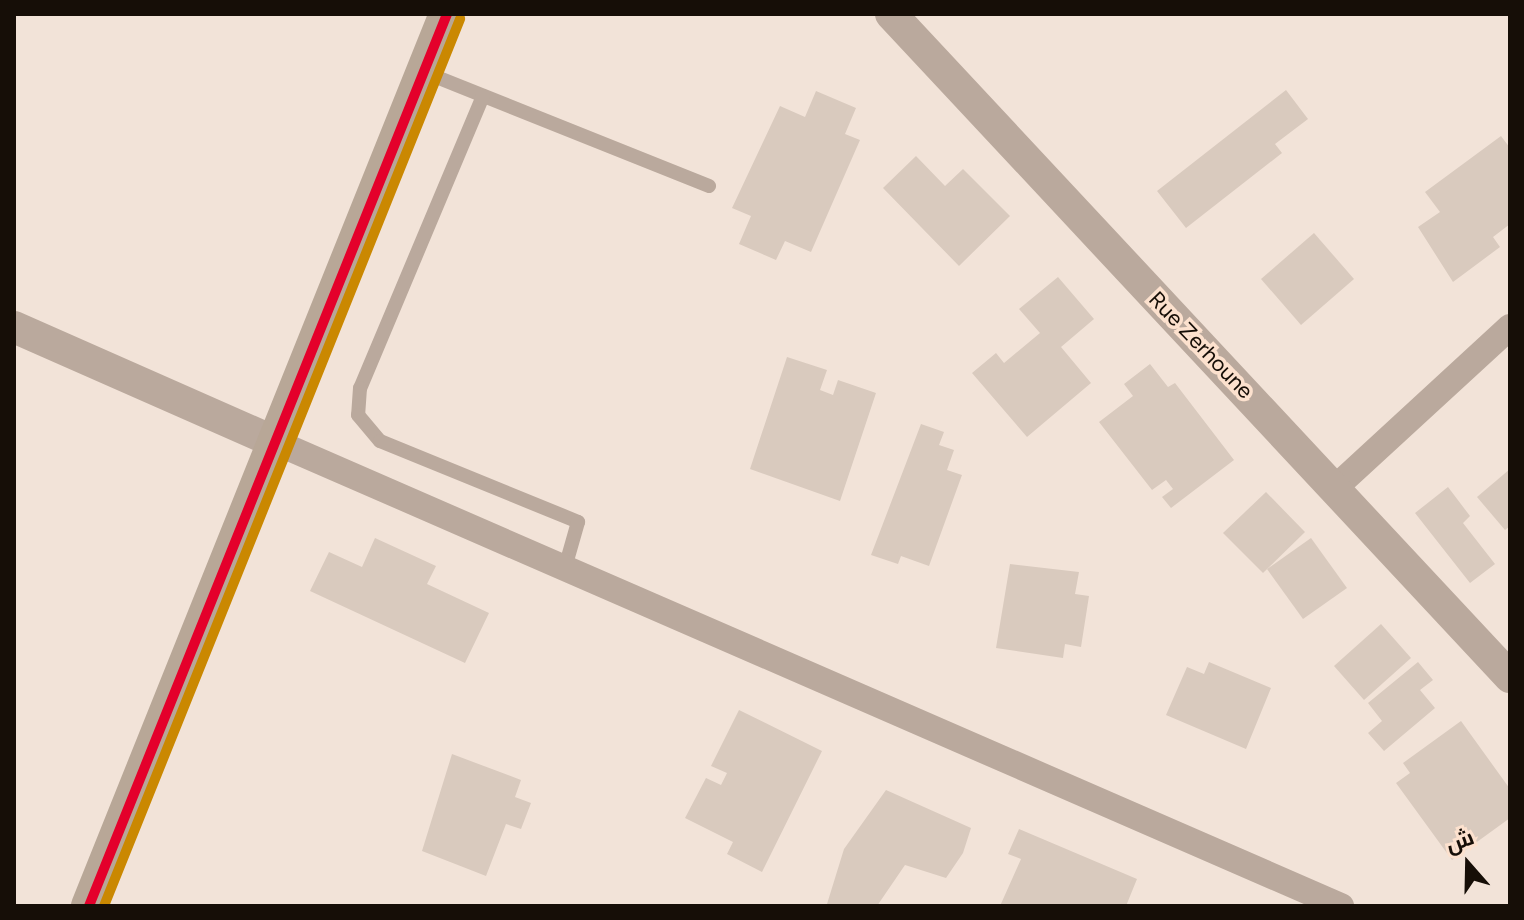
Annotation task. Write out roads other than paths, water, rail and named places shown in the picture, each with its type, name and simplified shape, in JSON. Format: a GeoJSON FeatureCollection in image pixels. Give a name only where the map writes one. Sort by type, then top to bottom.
{"type":"FeatureCollection","features":[{"type":"Feature","properties":{"kind":"main road"},"geometry":{"type":"LineString","coordinates":[[89,906],[273,441],[447,14]]}},
{"type":"Feature","properties":{"kind":"street","name":"Rue Zerhoune"},"geometry":{"type":"LineString","coordinates":[[891,14],[1337,486],[1510,677]]}},
{"type":"Feature","properties":{"kind":"street"},"geometry":{"type":"LineString","coordinates":[[14,327],[564,571],[1341,906]]}},
{"type":"Feature","properties":{"kind":"street"},"geometry":{"type":"LineString","coordinates":[[1337,486],[1510,327]]}},
{"type":"Feature","properties":{"kind":"lane"},"geometry":{"type":"LineString","coordinates":[[424,72],[709,186]]}},
{"type":"Feature","properties":{"kind":"lane"},"geometry":{"type":"LineString","coordinates":[[483,96],[360,388],[358,415],[380,441],[578,522],[564,571]]}}]}
